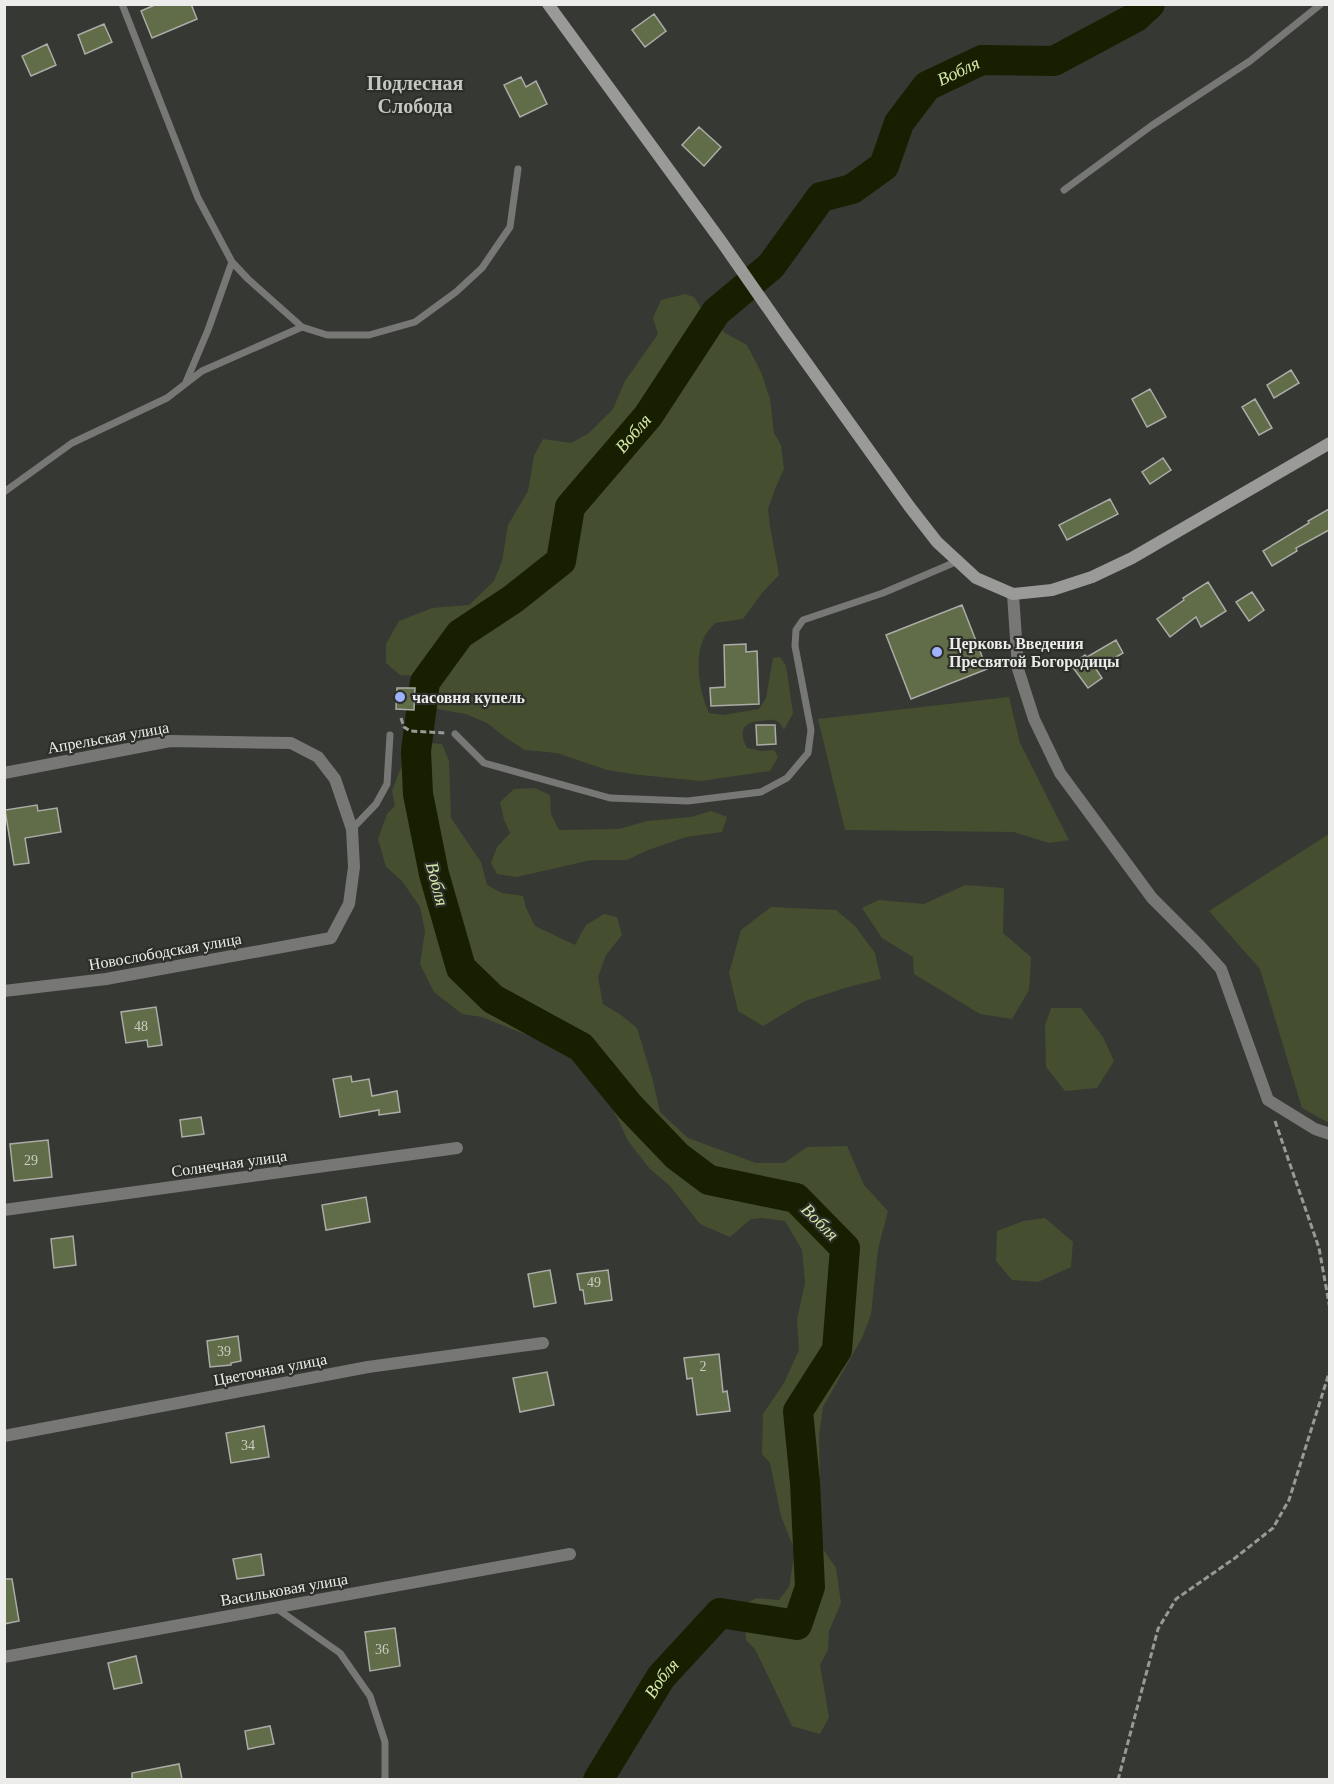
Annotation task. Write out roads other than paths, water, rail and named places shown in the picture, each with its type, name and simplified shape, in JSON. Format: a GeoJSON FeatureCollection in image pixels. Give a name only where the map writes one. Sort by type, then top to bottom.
{"type":"FeatureCollection","features":[{"type":"Feature","properties":{"kind":"street"},"geometry":{"type":"LineString","coordinates":[[548,4],[721,241],[909,506],[938,542],[975,578],[1013,594],[1052,590],[1092,577],[1132,558],[1329,442]]}},
{"type":"Feature","properties":{"kind":"street"},"geometry":{"type":"LineString","coordinates":[[1013,594],[1018,669],[1034,719],[1060,773],[1152,898],[1221,969],[1268,1100],[1315,1129],[1329,1134]]}},
{"type":"Feature","properties":{"kind":"street","name":"Апрельская улица"},"geometry":{"type":"LineString","coordinates":[[4,773],[170,741],[291,744],[318,757],[335,779],[352,829]]}},
{"type":"Feature","properties":{"kind":"street","name":"Новослободская улица"},"geometry":{"type":"LineString","coordinates":[[4,991],[106,979],[331,938],[349,904],[354,867],[352,829]]}},
{"type":"Feature","properties":{"kind":"street","name":"Солнечная улица"},"geometry":{"type":"LineString","coordinates":[[4,1210],[457,1149]]}},
{"type":"Feature","properties":{"kind":"street","name":"Цветочная улица"},"geometry":{"type":"LineString","coordinates":[[4,1436],[368,1367],[543,1342]]}},
{"type":"Feature","properties":{"kind":"street","name":"Васильковая улица"},"geometry":{"type":"LineString","coordinates":[[4,1657],[570,1554]]}},
{"type":"Feature","properties":{"kind":"lane"},"geometry":{"type":"LineString","coordinates":[[122,4],[198,198],[232,262],[302,327],[327,335],[369,335],[415,322],[456,292],[482,268],[510,227],[518,169]]}},
{"type":"Feature","properties":{"kind":"lane"},"geometry":{"type":"LineString","coordinates":[[1064,190],[1151,126],[1250,61],[1321,4]]}},
{"type":"Feature","properties":{"kind":"lane"},"geometry":{"type":"LineString","coordinates":[[185,384],[208,330],[232,262]]}},
{"type":"Feature","properties":{"kind":"lane"},"geometry":{"type":"LineString","coordinates":[[4,492],[72,443],[167,398],[202,371],[302,327]]}},
{"type":"Feature","properties":{"kind":"lane"},"geometry":{"type":"LineString","coordinates":[[455,734],[484,763],[610,798],[688,801],[761,792],[787,778],[808,753],[811,730],[795,646],[796,630],[803,620],[883,593],[958,561]]}},
{"type":"Feature","properties":{"kind":"lane"},"geometry":{"type":"LineString","coordinates":[[352,829],[376,804],[387,784],[390,735]]}},
{"type":"Feature","properties":{"kind":"lane"},"geometry":{"type":"LineString","coordinates":[[276,1608],[340,1653],[370,1696],[385,1742],[385,1779]]}},
{"type":"Feature","properties":{"kind":"waterway","name":"Вобля"},"geometry":{"type":"LineString","coordinates":[[598,1780],[661,1677],[720,1613],[797,1625],[810,1587],[805,1483],[798,1411],[837,1350],[845,1248],[796,1198],[709,1180],[677,1156],[630,1107],[581,1047],[493,999],[461,968],[434,874],[418,794],[416,751],[425,682],[460,634],[513,599],[561,561],[570,507],[648,416],[716,312],[771,266],[821,197],[852,189],[884,166],[899,123],[927,86],[982,60],[1054,61],[1136,17],[1150,4]]}},
{"type":"Feature","properties":{"kind":"place","name":"Церковь Введения Пресвятой Богородицы"},"geometry":{"type":"Point","coordinates":[937,652]}},
{"type":"Feature","properties":{"kind":"place","name":"часовня купель"},"geometry":{"type":"Point","coordinates":[400,697]}},
{"type":"Feature","properties":{"kind":"district","name":"Подлесная Слобода"},"geometry":{"type":"Point","coordinates":[415,94]}}]}
